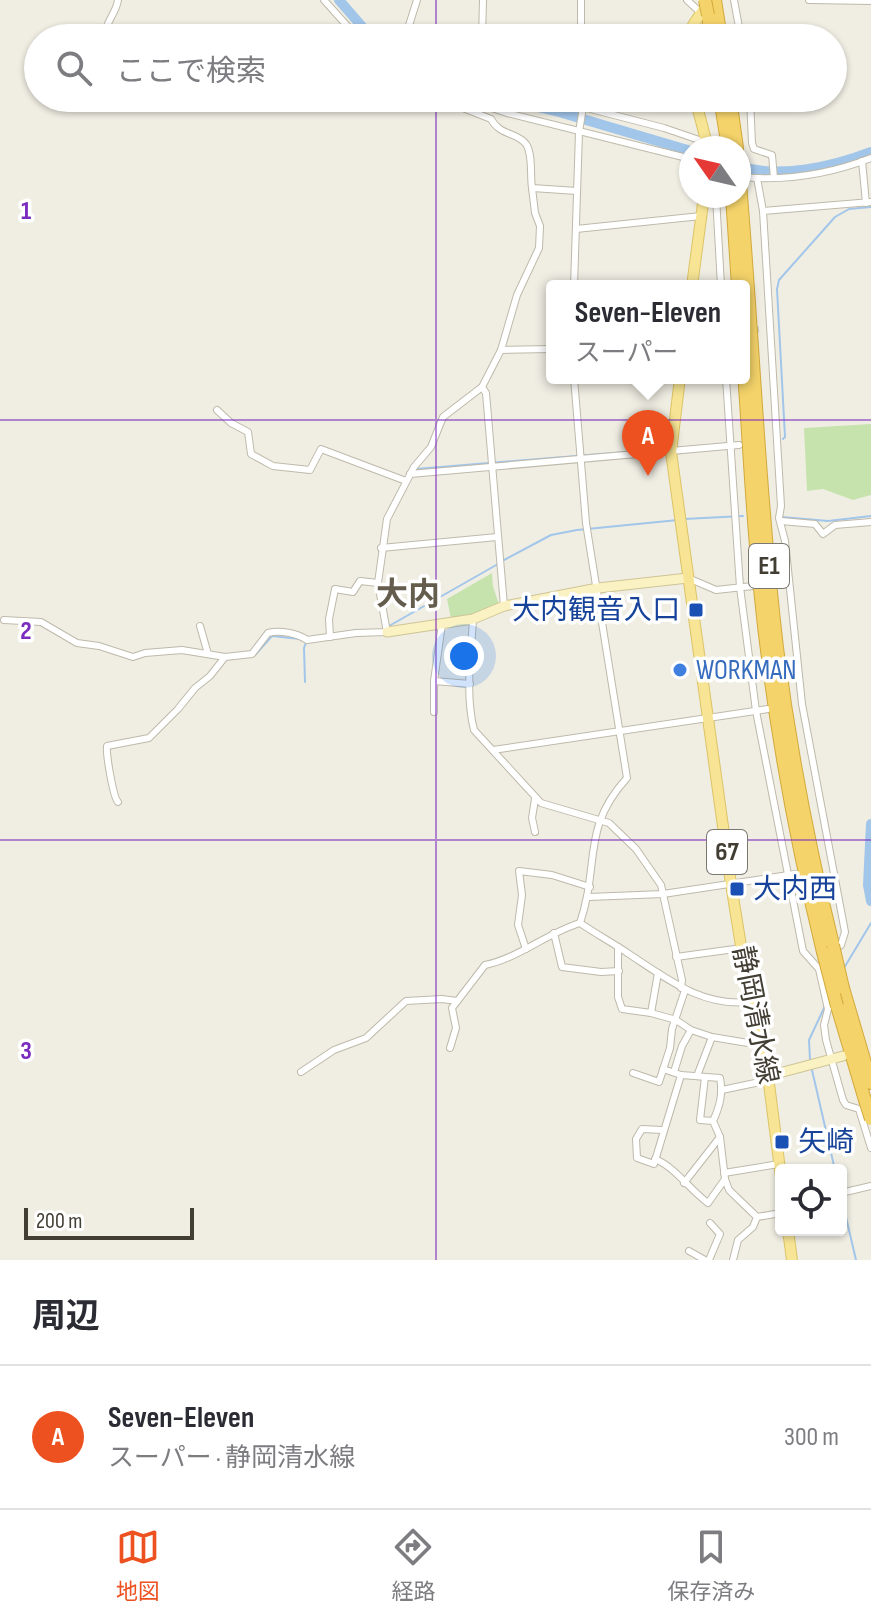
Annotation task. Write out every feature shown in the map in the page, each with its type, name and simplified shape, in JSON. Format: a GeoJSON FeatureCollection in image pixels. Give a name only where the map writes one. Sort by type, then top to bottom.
{"type":"FeatureCollection","features":[{"type":"Feature","properties":{"kind":"highway"},"geometry":{"type":"LineString","coordinates":[[723,112],[729,136]]}},
{"type":"Feature","properties":{"kind":"highway"},"geometry":{"type":"LineString","coordinates":[[731,112],[732,136]]}},
{"type":"Feature","properties":{"kind":"highway"},"geometry":{"type":"LineString","coordinates":[[733,208],[738,280]]}},
{"type":"Feature","properties":{"kind":"highway","name":"E1"},"geometry":{"type":"LineString","coordinates":[[741,208],[747,280]]}},
{"type":"Feature","properties":{"kind":"highway","name":"E1"},"geometry":{"type":"LineString","coordinates":[[750,321],[778,649],[799,790],[832,1007],[871,1119]]}},
{"type":"Feature","properties":{"kind":"highway","name":"E1"},"geometry":{"type":"LineString","coordinates":[[745,384],[759,577],[788,792],[824,953],[843,988],[871,1083]]}},
{"type":"Feature","properties":{"kind":"main road"},"geometry":{"type":"LineString","coordinates":[[698,24],[709,6]]}},
{"type":"Feature","properties":{"kind":"main road"},"geometry":{"type":"LineString","coordinates":[[699,112],[705,136]]}},
{"type":"Feature","properties":{"kind":"main road"},"geometry":{"type":"LineString","coordinates":[[693,280],[702,208]]}},
{"type":"Feature","properties":{"kind":"main road","name":"静岡清水線"},"geometry":{"type":"LineString","coordinates":[[679,384],[671,452],[678,510],[731,884],[750,1002],[768,1078],[779,1164]]}},
{"type":"Feature","properties":{"kind":"main road"},"geometry":{"type":"LineString","coordinates":[[789,1236],[792,1260]]}},
{"type":"Feature","properties":{"kind":"street"},"geometry":{"type":"LineString","coordinates":[[106,24],[118,0]]}},
{"type":"Feature","properties":{"kind":"street"},"geometry":{"type":"LineString","coordinates":[[324,0],[345,24]]}},
{"type":"Feature","properties":{"kind":"street"},"geometry":{"type":"LineString","coordinates":[[409,24],[417,0]]}},
{"type":"Feature","properties":{"kind":"street"},"geometry":{"type":"LineString","coordinates":[[482,24],[483,0]]}},
{"type":"Feature","properties":{"kind":"street"},"geometry":{"type":"LineString","coordinates":[[581,0],[581,24]]}},
{"type":"Feature","properties":{"kind":"street"},"geometry":{"type":"LineString","coordinates":[[687,0],[709,6]]}},
{"type":"Feature","properties":{"kind":"street"},"geometry":{"type":"LineString","coordinates":[[734,0],[738,24]]}},
{"type":"Feature","properties":{"kind":"street"},"geometry":{"type":"LineString","coordinates":[[809,0],[871,1]]}},
{"type":"Feature","properties":{"kind":"street"},"geometry":{"type":"LineString","coordinates":[[387,632],[378,583],[387,519],[408,478],[431,447],[443,417],[482,387],[501,350],[517,295],[539,248],[540,226],[535,213],[529,147],[524,141],[496,129],[491,119],[473,112]]}},
{"type":"Feature","properties":{"kind":"street"},"geometry":{"type":"LineString","coordinates":[[512,112],[679,156]]}},
{"type":"Feature","properties":{"kind":"street"},"geometry":{"type":"LineString","coordinates":[[574,280],[579,131],[583,112]]}},
{"type":"Feature","properties":{"kind":"street"},"geometry":{"type":"LineString","coordinates":[[592,112],[664,128],[684,136]]}},
{"type":"Feature","properties":{"kind":"street"},"geometry":{"type":"LineString","coordinates":[[751,112],[754,149],[772,155],[774,178]]}},
{"type":"Feature","properties":{"kind":"street"},"geometry":{"type":"LineString","coordinates":[[751,177],[801,176],[871,158]]}},
{"type":"Feature","properties":{"kind":"street"},"geometry":{"type":"LineString","coordinates":[[763,211],[868,203],[862,161]]}},
{"type":"Feature","properties":{"kind":"street"},"geometry":{"type":"LineString","coordinates":[[726,384],[740,587],[756,711],[803,951],[824,953],[838,948],[844,938],[833,868],[798,704],[789,582],[780,517],[772,328],[763,211],[757,178]]}},
{"type":"Feature","properties":{"kind":"street"},"geometry":{"type":"LineString","coordinates":[[532,188],[577,191]]}},
{"type":"Feature","properties":{"kind":"street"},"geometry":{"type":"LineString","coordinates":[[717,208],[721,280]]}},
{"type":"Feature","properties":{"kind":"street"},"geometry":{"type":"LineString","coordinates":[[576,229],[701,216]]}},
{"type":"Feature","properties":{"kind":"street"},"geometry":{"type":"LineString","coordinates":[[761,329],[772,328]]}},
{"type":"Feature","properties":{"kind":"street"},"geometry":{"type":"LineString","coordinates":[[501,350],[546,349]]}},
{"type":"Feature","properties":{"kind":"street"},"geometry":{"type":"LineString","coordinates":[[450,1048],[456,1028],[452,1008],[485,965],[499,962],[580,923],[589,897],[592,851],[598,821],[608,799],[627,778],[587,535],[575,384]]}},
{"type":"Feature","properties":{"kind":"street"},"geometry":{"type":"LineString","coordinates":[[482,387],[486,393],[504,606]]}},
{"type":"Feature","properties":{"kind":"street"},"geometry":{"type":"LineString","coordinates":[[217,410],[231,423],[248,432],[251,454],[273,466],[310,470],[321,449],[408,478],[739,445]]}},
{"type":"Feature","properties":{"kind":"street"},"geometry":{"type":"LineString","coordinates":[[769,443],[778,442]]}},
{"type":"Feature","properties":{"kind":"street"},"geometry":{"type":"LineString","coordinates":[[780,517],[815,524],[823,534],[835,525],[871,522]]}},
{"type":"Feature","properties":{"kind":"street"},"geometry":{"type":"LineString","coordinates":[[381,548],[497,537]]}},
{"type":"Feature","properties":{"kind":"street"},"geometry":{"type":"LineString","coordinates":[[4,620],[41,622],[77,643],[99,646],[133,657],[182,650],[225,657],[252,654],[268,633],[285,632],[307,640],[387,632],[473,619],[504,606],[598,588],[688,578],[716,590],[753,586]]}},
{"type":"Feature","properties":{"kind":"street"},"geometry":{"type":"LineString","coordinates":[[330,637],[329,619],[335,589],[353,592],[360,581],[378,583]]}},
{"type":"Feature","properties":{"kind":"street"},"geometry":{"type":"LineString","coordinates":[[777,582],[789,582]]}},
{"type":"Feature","properties":{"kind":"street"},"geometry":{"type":"LineString","coordinates":[[473,619],[470,715],[474,730],[535,799],[609,823],[630,841],[661,885],[683,989],[659,1082],[633,1073]]}},
{"type":"Feature","properties":{"kind":"street"},"geometry":{"type":"LineString","coordinates":[[434,712],[434,681],[442,624]]}},
{"type":"Feature","properties":{"kind":"street"},"geometry":{"type":"LineString","coordinates":[[200,626],[208,654]]}},
{"type":"Feature","properties":{"kind":"street"},"geometry":{"type":"LineString","coordinates":[[118,802],[113,796],[107,746],[149,738],[225,657]]}},
{"type":"Feature","properties":{"kind":"street"},"geometry":{"type":"LineString","coordinates":[[434,681],[470,684]]}},
{"type":"Feature","properties":{"kind":"street"},"geometry":{"type":"LineString","coordinates":[[493,750],[768,709]]}},
{"type":"Feature","properties":{"kind":"street"},"geometry":{"type":"LineString","coordinates":[[535,799],[532,818],[535,832]]}},
{"type":"Feature","properties":{"kind":"street"},"geometry":{"type":"LineString","coordinates":[[823,870],[833,868]]}},
{"type":"Feature","properties":{"kind":"street"},"geometry":{"type":"LineString","coordinates":[[526,949],[518,925],[522,895],[519,871],[552,875],[590,887]]}},
{"type":"Feature","properties":{"kind":"street"},"geometry":{"type":"LineString","coordinates":[[589,897],[663,894],[795,874]]}},
{"type":"Feature","properties":{"kind":"street"},"geometry":{"type":"LineString","coordinates":[[580,923],[683,989],[711,1001],[750,1002]]}},
{"type":"Feature","properties":{"kind":"street"},"geometry":{"type":"LineString","coordinates":[[554,933],[562,967],[619,971]]}},
{"type":"Feature","properties":{"kind":"street"},"geometry":{"type":"LineString","coordinates":[[618,947],[618,997],[622,1009],[676,1020],[691,1030],[712,1037],[760,1045]]}},
{"type":"Feature","properties":{"kind":"street"},"geometry":{"type":"LineString","coordinates":[[676,957],[742,948]]}},
{"type":"Feature","properties":{"kind":"street"},"geometry":{"type":"LineString","coordinates":[[824,953],[825,993],[832,1007],[824,1031],[843,1100],[846,1105],[865,1105],[871,1148]]}},
{"type":"Feature","properties":{"kind":"street"},"geometry":{"type":"LineString","coordinates":[[651,1013],[658,973]]}},
{"type":"Feature","properties":{"kind":"street"},"geometry":{"type":"LineString","coordinates":[[301,1072],[334,1050],[366,1038],[406,1001],[457,1001]]}},
{"type":"Feature","properties":{"kind":"street"},"geometry":{"type":"LineString","coordinates":[[662,1130],[642,1129],[636,1139],[637,1158],[654,1164],[678,1074],[682,1046],[691,1030]]}},
{"type":"Feature","properties":{"kind":"street"},"geometry":{"type":"LineString","coordinates":[[712,1037],[701,1077],[700,1120],[713,1121]]}},
{"type":"Feature","properties":{"kind":"street"},"geometry":{"type":"LineString","coordinates":[[722,1090],[843,1056]]}},
{"type":"Feature","properties":{"kind":"street"},"geometry":{"type":"LineString","coordinates":[[663,1069],[678,1074],[720,1078],[720,1107],[713,1121]]}},
{"type":"Feature","properties":{"kind":"street"},"geometry":{"type":"LineString","coordinates":[[713,1121],[720,1137],[724,1176],[729,1190],[757,1217]]}},
{"type":"Feature","properties":{"kind":"street"},"geometry":{"type":"LineString","coordinates":[[684,1183],[720,1137]]}},
{"type":"Feature","properties":{"kind":"street"},"geometry":{"type":"LineString","coordinates":[[655,1159],[665,1163],[708,1203],[724,1176],[775,1165]]}},
{"type":"Feature","properties":{"kind":"street"},"geometry":{"type":"LineString","coordinates":[[847,1192],[871,1186]]}},
{"type":"Feature","properties":{"kind":"street"},"geometry":{"type":"LineString","coordinates":[[757,1217],[775,1214]]}},
{"type":"Feature","properties":{"kind":"street"},"geometry":{"type":"LineString","coordinates":[[733,1260],[738,1240],[753,1227],[757,1217]]}},
{"type":"Feature","properties":{"kind":"street"},"geometry":{"type":"LineString","coordinates":[[689,1251],[707,1260],[720,1234],[710,1223]]}},
{"type":"Feature","properties":{"kind":"green space"},"geometry":{"type":"Polygon","coordinates":[[[871,424],[871,495],[853,500],[823,489],[807,491],[804,428],[871,424]]]}},
{"type":"Feature","properties":{"kind":"green space"},"geometry":{"type":"Polygon","coordinates":[[[492,573],[499,605],[473,616],[451,619],[447,599],[492,573]]]}},
{"type":"Feature","properties":{"kind":"waterway"},"geometry":{"type":"LineString","coordinates":[[339,0],[360,24]]}},
{"type":"Feature","properties":{"kind":"waterway"},"geometry":{"type":"LineString","coordinates":[[559,112],[679,147]]}},
{"type":"Feature","properties":{"kind":"waterway"},"geometry":{"type":"LineString","coordinates":[[751,169],[806,170],[871,152]]}},
{"type":"Feature","properties":{"kind":"waterway"},"geometry":{"type":"LineString","coordinates":[[783,439],[779,280],[835,217],[849,209],[871,207]]}},
{"type":"Feature","properties":{"kind":"waterway"},"geometry":{"type":"LineString","coordinates":[[416,469],[650,450]]}},
{"type":"Feature","properties":{"kind":"waterway"},"geometry":{"type":"LineString","coordinates":[[684,519],[743,516]]}},
{"type":"Feature","properties":{"kind":"waterway"},"geometry":{"type":"LineString","coordinates":[[782,517],[828,521],[871,516]]}},
{"type":"Feature","properties":{"kind":"waterway"},"geometry":{"type":"LineString","coordinates":[[504,560],[551,535],[678,520]]}},
{"type":"Feature","properties":{"kind":"waterway"},"geometry":{"type":"LineString","coordinates":[[389,626],[498,564]]}},
{"type":"Feature","properties":{"kind":"waterway"},"geometry":{"type":"LineString","coordinates":[[338,633],[359,630]]}},
{"type":"Feature","properties":{"kind":"waterway"},"geometry":{"type":"LineString","coordinates":[[256,654],[272,636],[300,639]]}},
{"type":"Feature","properties":{"kind":"waterway"},"geometry":{"type":"LineString","coordinates":[[305,682],[304,648],[307,640]]}},
{"type":"Feature","properties":{"kind":"waterway"},"geometry":{"type":"LineString","coordinates":[[871,824],[868,885],[871,901]]}},
{"type":"Feature","properties":{"kind":"waterway"},"geometry":{"type":"LineString","coordinates":[[844,968],[871,923]]}},
{"type":"Feature","properties":{"kind":"waterway"},"geometry":{"type":"LineString","coordinates":[[810,1060],[809,1040],[825,1006]]}},
{"type":"Feature","properties":{"kind":"waterway"},"geometry":{"type":"LineString","coordinates":[[812,1070],[834,1164]]}},
{"type":"Feature","properties":{"kind":"waterway"},"geometry":{"type":"LineString","coordinates":[[847,1222],[856,1260]]}},
{"type":"Feature","properties":{"kind":"tunnel"},"geometry":{"type":"LineString","coordinates":[[750,330],[761,329]]}},
{"type":"Feature","properties":{"kind":"place","name":"Seven-Eleven"},"geometry":{"type":"Point","coordinates":[648,476]}},
{"type":"Feature","properties":{"kind":"place","name":"大内観音入口"},"geometry":{"type":"Point","coordinates":[696,610]}},
{"type":"Feature","properties":{"kind":"place","name":"WORKMAN"},"geometry":{"type":"Point","coordinates":[680,670]}},
{"type":"Feature","properties":{"kind":"place","name":"大内西"},"geometry":{"type":"Point","coordinates":[737,889]}},
{"type":"Feature","properties":{"kind":"place","name":"矢崎"},"geometry":{"type":"Point","coordinates":[782,1142]}},
{"type":"Feature","properties":{"kind":"district","name":"大内"},"geometry":{"type":"Point","coordinates":[408,595]}}]}
